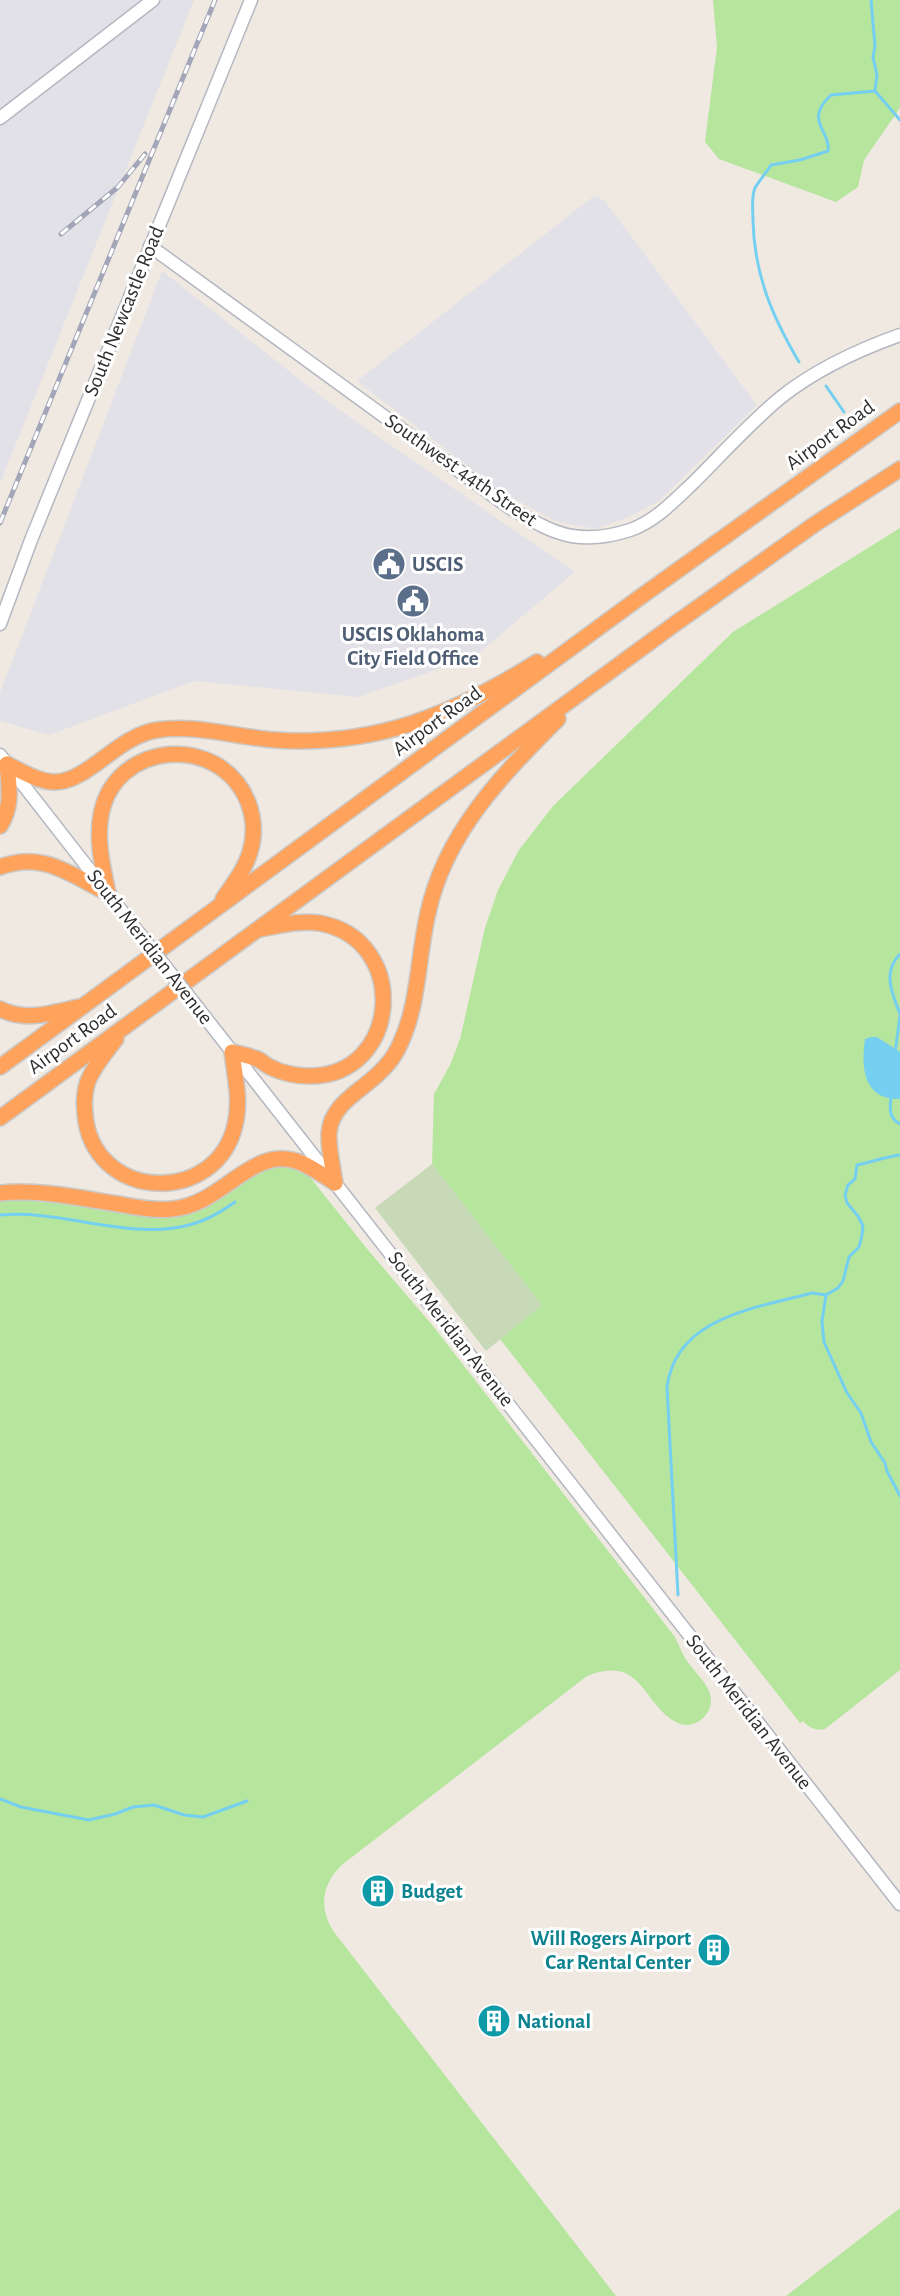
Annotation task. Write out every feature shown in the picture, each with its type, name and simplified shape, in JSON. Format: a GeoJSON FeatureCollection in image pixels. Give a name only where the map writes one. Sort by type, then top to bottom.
{"type":"FeatureCollection","features":[{"type":"Feature","properties":{"kind":"highway","name":"Airport Road"},"geometry":{"type":"LineString","coordinates":[[0,1067],[639,598],[900,411]]}},
{"type":"Feature","properties":{"kind":"highway","name":"Airport Road"},"geometry":{"type":"LineString","coordinates":[[0,1118],[814,524],[900,469]]}},
{"type":"Feature","properties":{"kind":"highway"},"geometry":{"type":"LineString","coordinates":[[3,759],[39,779],[54,782],[69,780],[80,775],[123,743],[154,730],[191,729],[255,738],[327,741],[392,731],[457,707],[506,682],[639,598]]}},
{"type":"Feature","properties":{"kind":"highway"},"geometry":{"type":"LineString","coordinates":[[335,1183],[329,1146],[330,1125],[344,1102],[378,1075],[400,1046],[411,1014],[428,910],[443,869],[459,836],[473,813],[512,764],[594,683]]}},
{"type":"Feature","properties":{"kind":"highway"},"geometry":{"type":"LineString","coordinates":[[108,893],[99,832],[101,813],[108,794],[118,780],[144,761],[162,755],[183,754],[202,757],[219,765],[234,778],[244,792],[253,822],[250,851],[245,866],[216,909]]}},
{"type":"Feature","properties":{"kind":"highway"},"geometry":{"type":"LineString","coordinates":[[0,826],[9,806],[10,792],[3,759]]}},
{"type":"Feature","properties":{"kind":"highway"},"geometry":{"type":"LineString","coordinates":[[0,867],[24,861],[41,862],[57,866],[81,881],[108,893]]}},
{"type":"Feature","properties":{"kind":"highway"},"geometry":{"type":"LineString","coordinates":[[124,1027],[90,1076],[84,1097],[87,1129],[103,1158],[121,1173],[141,1182],[170,1184],[193,1177],[205,1170],[225,1150],[232,1137],[238,1110],[238,1092],[232,1052],[256,1058],[277,1070],[293,1075],[325,1075],[352,1063],[363,1053],[372,1042],[383,1015],[384,989],[376,962],[367,950],[346,933],[318,923],[302,922],[257,930]]}},
{"type":"Feature","properties":{"kind":"highway"},"geometry":{"type":"LineString","coordinates":[[0,1009],[25,1016],[41,1016],[84,1006]]}},
{"type":"Feature","properties":{"kind":"highway"},"geometry":{"type":"LineString","coordinates":[[0,1193],[51,1195],[146,1209],[175,1209],[205,1200],[251,1168],[274,1158],[300,1162],[335,1183]]}},
{"type":"Feature","properties":{"kind":"main road"},"geometry":{"type":"LineString","coordinates":[[0,118],[153,0]]}},
{"type":"Feature","properties":{"kind":"main road","name":"South Newcastle Road"},"geometry":{"type":"LineString","coordinates":[[0,624],[14,582],[251,0]]}},
{"type":"Feature","properties":{"kind":"main road","name":"Southwest 44th Street"},"geometry":{"type":"LineString","coordinates":[[150,246],[510,508],[548,529],[572,536],[594,537],[613,534],[644,523],[673,502],[778,400],[799,383],[862,349],[900,335]]}},
{"type":"Feature","properties":{"kind":"main road","name":"South Meridian Avenue"},"geometry":{"type":"LineString","coordinates":[[3,759],[900,1904]]}},
{"type":"Feature","properties":{"kind":"shaded area"},"geometry":{"type":"Polygon","coordinates":[[[0,0],[194,0],[0,483],[0,0]]]}},
{"type":"Feature","properties":{"kind":"shaded area"},"geometry":{"type":"Polygon","coordinates":[[[594,196],[604,200],[757,405],[659,501],[629,517],[595,529],[555,521],[500,491],[357,381],[594,196]]]}},
{"type":"Feature","properties":{"kind":"shaded area"},"geometry":{"type":"Polygon","coordinates":[[[162,271],[331,404],[575,572],[475,656],[358,697],[194,681],[49,735],[0,721],[0,693],[162,271]]]}},
{"type":"Feature","properties":{"kind":"green space"},"geometry":{"type":"Polygon","coordinates":[[[713,0],[900,0],[900,108],[864,160],[858,187],[836,202],[719,159],[705,142],[717,47],[713,0]]]}},
{"type":"Feature","properties":{"kind":"green space"},"geometry":{"type":"Polygon","coordinates":[[[900,528],[900,1670],[825,1729],[818,1730],[803,1721],[800,1723],[500,1339],[541,1305],[432,1164],[434,1094],[450,1065],[460,1039],[485,928],[498,890],[519,850],[553,806],[733,632],[900,528]]]}},
{"type":"Feature","properties":{"kind":"green space"},"geometry":{"type":"Polygon","coordinates":[[[273,1163],[303,1170],[309,1176],[433,1326],[675,1637],[685,1658],[709,1691],[711,1699],[708,1712],[697,1722],[683,1725],[665,1714],[631,1676],[620,1671],[606,1671],[587,1676],[343,1864],[330,1879],[325,1896],[326,1914],[334,1932],[616,2296],[0,2296],[0,1198],[27,1198],[161,1215],[273,1163]]]}},
{"type":"Feature","properties":{"kind":"green space"},"geometry":{"type":"Polygon","coordinates":[[[432,1164],[542,1305],[486,1351],[375,1208],[432,1164]]]}},
{"type":"Feature","properties":{"kind":"green space"},"geometry":{"type":"Polygon","coordinates":[[[900,2208],[900,2296],[786,2296],[900,2208]]]}},
{"type":"Feature","properties":{"kind":"water"},"geometry":{"type":"Polygon","coordinates":[[[877,1037],[900,1052],[900,1099],[878,1094],[867,1080],[864,1061],[865,1039],[877,1037]]]}},
{"type":"Feature","properties":{"kind":"waterway"},"geometry":{"type":"LineString","coordinates":[[871,0],[875,46],[873,57],[877,75],[875,91],[900,120]]}},
{"type":"Feature","properties":{"kind":"waterway"},"geometry":{"type":"LineString","coordinates":[[799,362],[773,311],[761,277],[754,240],[752,204],[754,192],[771,165],[800,160],[828,151],[826,137],[820,125],[819,112],[831,95],[875,91]]}},
{"type":"Feature","properties":{"kind":"waterway"},"geometry":{"type":"LineString","coordinates":[[826,386],[844,412]]}},
{"type":"Feature","properties":{"kind":"waterway"},"geometry":{"type":"LineString","coordinates":[[900,954],[891,968],[890,975],[892,991],[900,1014]]}},
{"type":"Feature","properties":{"kind":"waterway"},"geometry":{"type":"LineString","coordinates":[[895,1053],[900,1016]]}},
{"type":"Feature","properties":{"kind":"waterway"},"geometry":{"type":"LineString","coordinates":[[891,1096],[892,1115],[900,1124]]}},
{"type":"Feature","properties":{"kind":"waterway"},"geometry":{"type":"LineString","coordinates":[[900,1155],[857,1165],[855,1179],[848,1185],[845,1195],[847,1203],[863,1226],[862,1235],[859,1247],[849,1257],[843,1281],[838,1288],[826,1295],[822,1321],[824,1342],[847,1393],[861,1413],[871,1442],[885,1463],[900,1496]]}},
{"type":"Feature","properties":{"kind":"waterway"},"geometry":{"type":"LineString","coordinates":[[0,1215],[47,1216],[119,1227],[166,1229],[201,1221],[235,1202]]}},
{"type":"Feature","properties":{"kind":"waterway"},"geometry":{"type":"LineString","coordinates":[[678,1595],[667,1387],[674,1363],[686,1345],[702,1330],[722,1319],[767,1304],[812,1293],[826,1295]]}},
{"type":"Feature","properties":{"kind":"waterway"},"geometry":{"type":"LineString","coordinates":[[0,1799],[21,1807],[89,1820],[133,1807],[154,1805],[184,1815],[203,1817],[247,1801]]}},
{"type":"Feature","properties":{"kind":"railway"},"geometry":{"type":"LineString","coordinates":[[0,523],[215,0]]}},
{"type":"Feature","properties":{"kind":"railway"},"geometry":{"type":"LineString","coordinates":[[61,234],[118,187],[145,154]]}},
{"type":"Feature","properties":{"kind":"place","name":"USCIS"},"geometry":{"type":"Point","coordinates":[389,564]}},
{"type":"Feature","properties":{"kind":"place","name":"USCIS Oklahoma City Field Office"},"geometry":{"type":"Point","coordinates":[413,601]}},
{"type":"Feature","properties":{"kind":"place","name":"Budget"},"geometry":{"type":"Point","coordinates":[378,1891]}},
{"type":"Feature","properties":{"kind":"place","name":"Will Rogers Airport Car Rental Center"},"geometry":{"type":"Point","coordinates":[714,1950]}},
{"type":"Feature","properties":{"kind":"place","name":"National"},"geometry":{"type":"Point","coordinates":[494,2021]}}]}
